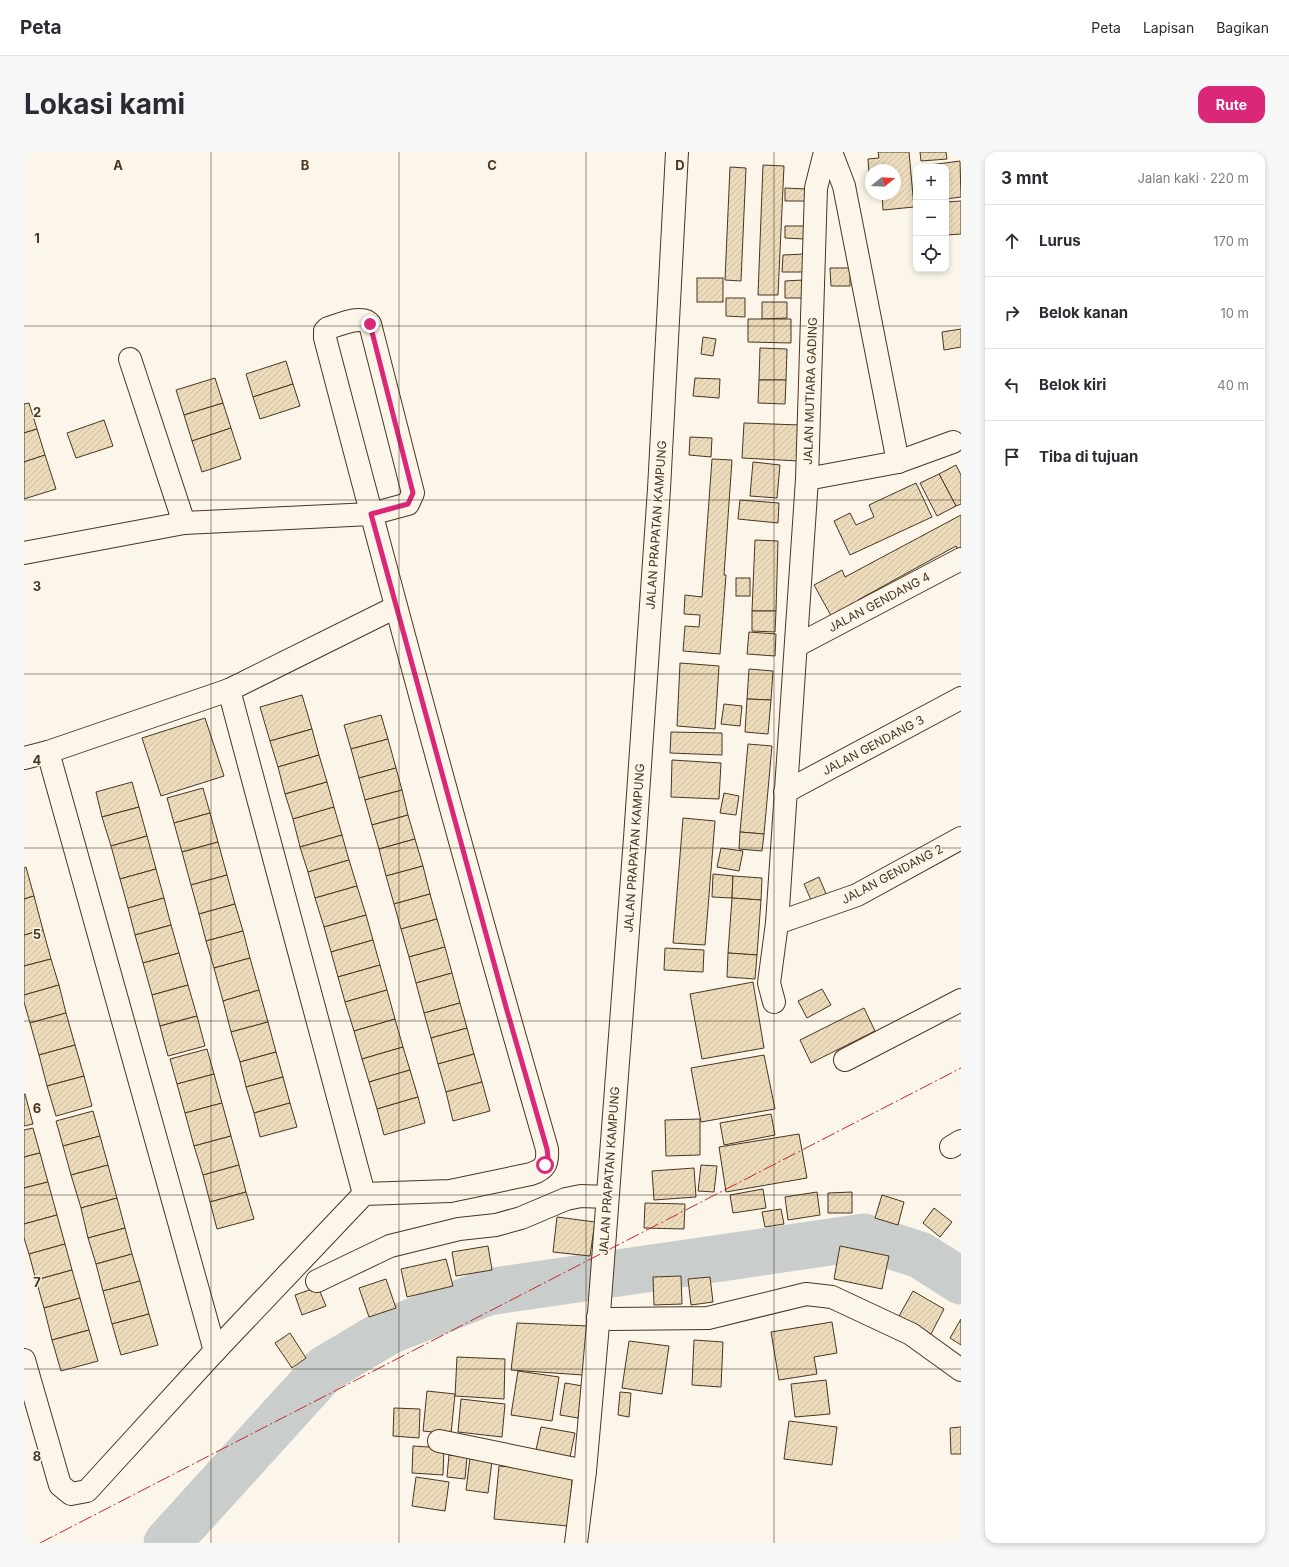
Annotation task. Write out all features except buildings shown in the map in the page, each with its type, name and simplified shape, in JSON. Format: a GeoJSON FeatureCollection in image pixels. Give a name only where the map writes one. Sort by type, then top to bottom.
{"type":"FeatureCollection","features":[{"type":"Feature","properties":{"kind":"street","name":"JALAN PRAPATAN KAMPUNG"},"geometry":{"type":"LineString","coordinates":[[576,1543],[585,1471],[635,838],[659,489],[677,152]]}},
{"type":"Feature","properties":{"kind":"street","name":"JALAN MUTIARA GADING"},"geometry":{"type":"LineString","coordinates":[[825,152],[816,188],[807,479],[898,462],[953,442]]}},
{"type":"Feature","properties":{"kind":"street"},"geometry":{"type":"LineString","coordinates":[[831,152],[844,186],[898,462]]}},
{"type":"Feature","properties":{"kind":"street"},"geometry":{"type":"LineString","coordinates":[[24,553],[184,523],[371,514],[408,504],[413,493],[368,320],[362,318],[328,328],[325,331],[325,338],[371,514],[396,607],[548,1157],[541,1170],[531,1174],[450,1191],[364,1194],[214,1351],[87,1491],[71,1494],[60,1484],[24,1360]]}},
{"type":"Feature","properties":{"kind":"street"},"geometry":{"type":"LineString","coordinates":[[130,359],[184,523]]}},
{"type":"Feature","properties":{"kind":"street"},"geometry":{"type":"LineString","coordinates":[[774,1002],[769,983],[777,923],[807,479]]}},
{"type":"Feature","properties":{"kind":"street","name":"JALAN GENDANG 4"},"geometry":{"type":"LineString","coordinates":[[796,646],[961,559]]}},
{"type":"Feature","properties":{"kind":"street"},"geometry":{"type":"LineString","coordinates":[[24,758],[48,752],[229,690],[396,607]]}},
{"type":"Feature","properties":{"kind":"street"},"geometry":{"type":"LineString","coordinates":[[229,690],[364,1194]]}},
{"type":"Feature","properties":{"kind":"street","name":"JALAN GENDANG 3"},"geometry":{"type":"LineString","coordinates":[[785,792],[961,698]]}},
{"type":"Feature","properties":{"kind":"street"},"geometry":{"type":"LineString","coordinates":[[48,752],[214,1351]]}},
{"type":"Feature","properties":{"kind":"street","name":"JALAN GENDANG 2"},"geometry":{"type":"LineString","coordinates":[[777,923],[857,895],[961,838]]}},
{"type":"Feature","properties":{"kind":"street"},"geometry":{"type":"LineString","coordinates":[[845,1060],[961,1000]]}},
{"type":"Feature","properties":{"kind":"street"},"geometry":{"type":"LineString","coordinates":[[316,1281],[390,1246],[459,1229],[496,1225],[521,1218],[566,1199],[581,1196],[607,1198]]}},
{"type":"Feature","properties":{"kind":"street"},"geometry":{"type":"LineString","coordinates":[[598,1315],[611,1319],[708,1318],[806,1294],[832,1297],[911,1334],[961,1370]]}},
{"type":"Feature","properties":{"kind":"street"},"geometry":{"type":"LineString","coordinates":[[439,1441],[585,1471]]}},
{"type":"Feature","properties":{"kind":"waterway"},"geometry":{"type":"LineString","coordinates":[[167,1543],[325,1369],[389,1331],[488,1292],[864,1237],[920,1255],[961,1281]]}},
{"type":"Feature","properties":{"kind":"power"},"geometry":{"type":"LineString","coordinates":[[40,1543],[961,1068]]}},
{"type":"Feature","properties":{"kind":"route"},"geometry":{"type":"LineString","coordinates":[[370,324],[413,493],[408,504],[371,514],[506,1007],[547,1149],[548,1157],[545,1165]]}}]}
